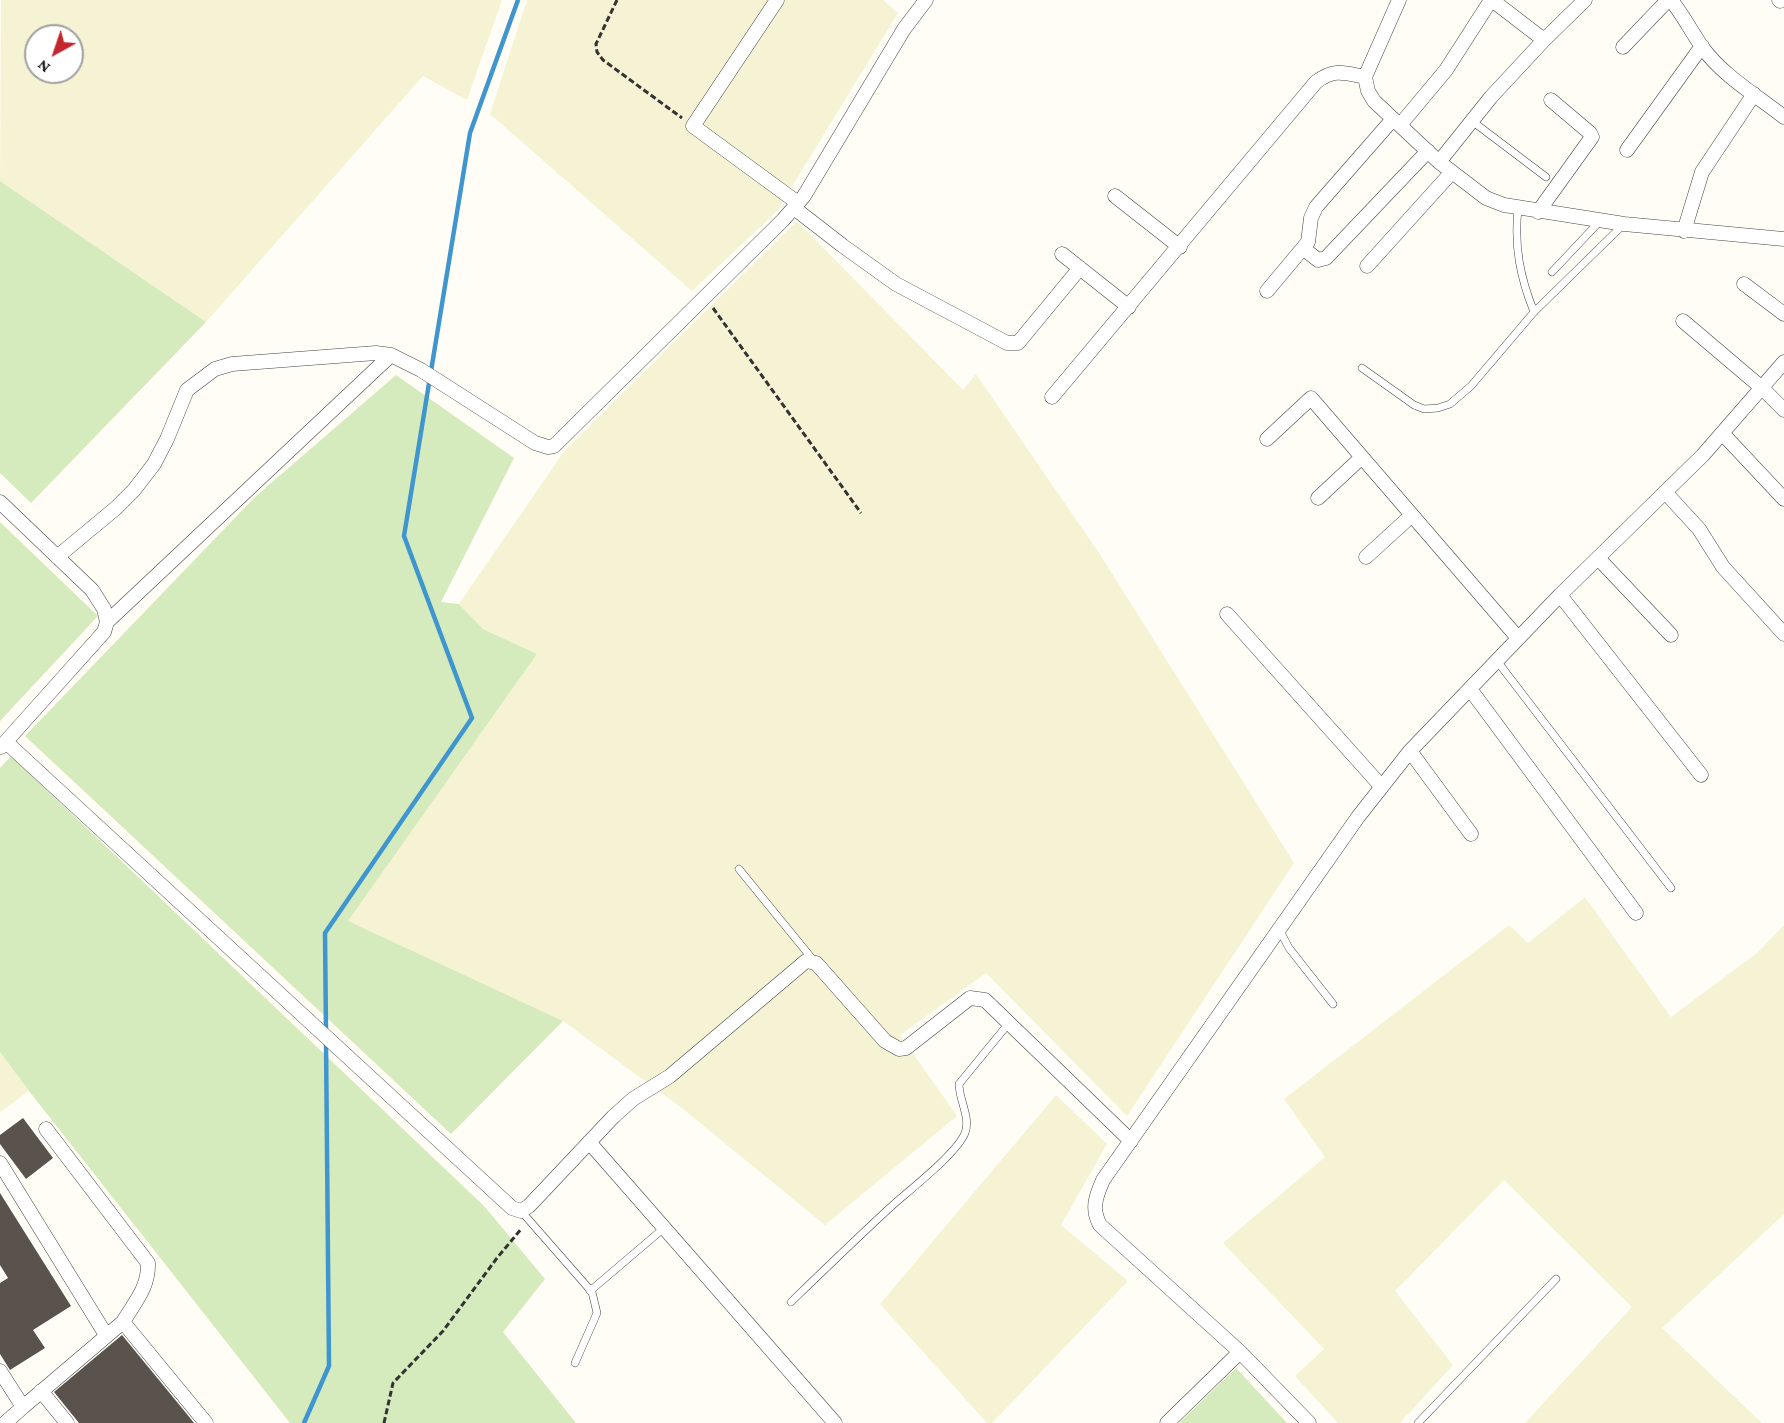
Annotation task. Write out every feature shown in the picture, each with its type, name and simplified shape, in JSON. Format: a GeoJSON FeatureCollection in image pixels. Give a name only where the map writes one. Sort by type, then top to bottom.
{"type":"FeatureCollection","features":[{"type":"Feature","properties":{"kind":"street"},"geometry":{"type":"LineString","coordinates":[[777,0],[693,126],[796,205],[843,246],[896,284],[1006,343],[1018,343],[1080,268]]}},
{"type":"Feature","properties":{"kind":"street"},"geometry":{"type":"LineString","coordinates":[[57,557],[134,490],[158,455],[188,390],[215,369],[232,364],[376,353],[391,355],[421,370],[535,443],[554,447],[804,196],[904,29],[926,0]]}},
{"type":"Feature","properties":{"kind":"street"},"geometry":{"type":"LineString","coordinates":[[1399,0],[1365,77],[1368,91],[1374,101],[1439,162],[1486,198],[1518,209],[1624,225],[1784,239]]}},
{"type":"Feature","properties":{"kind":"street"},"geometry":{"type":"LineString","coordinates":[[1267,291],[1304,249],[1308,242],[1311,218],[1316,207],[1446,70],[1491,0],[1544,40]]}},
{"type":"Feature","properties":{"kind":"street"},"geometry":{"type":"LineString","coordinates":[[1439,162],[1491,97],[1585,0]]}},
{"type":"Feature","properties":{"kind":"street"},"geometry":{"type":"LineString","coordinates":[[1623,47],[1669,0],[1702,46],[1731,77],[1784,117]]}},
{"type":"Feature","properties":{"kind":"street"},"geometry":{"type":"LineString","coordinates":[[1627,150],[1702,46]]}},
{"type":"Feature","properties":{"kind":"street"},"geometry":{"type":"LineString","coordinates":[[1053,397],[1316,82],[1325,75],[1336,72],[1365,77]]}},
{"type":"Feature","properties":{"kind":"street"},"geometry":{"type":"LineString","coordinates":[[1684,231],[1702,172],[1754,94]]}},
{"type":"Feature","properties":{"kind":"street"},"geometry":{"type":"LineString","coordinates":[[1538,212],[1592,137],[1551,100]]}},
{"type":"Feature","properties":{"kind":"street"},"geometry":{"type":"LineString","coordinates":[[1304,249],[1318,260],[1326,258],[1428,152]]}},
{"type":"Feature","properties":{"kind":"street"},"geometry":{"type":"LineString","coordinates":[[1367,266],[1452,172]]}},
{"type":"Feature","properties":{"kind":"street"},"geometry":{"type":"LineString","coordinates":[[1115,196],[1180,247]]}},
{"type":"Feature","properties":{"kind":"street"},"geometry":{"type":"LineString","coordinates":[[1062,254],[1129,307]]}},
{"type":"Feature","properties":{"kind":"street"},"geometry":{"type":"LineString","coordinates":[[1744,284],[1784,314]]}},
{"type":"Feature","properties":{"kind":"street"},"geometry":{"type":"LineString","coordinates":[[1683,321],[1762,388],[1784,410]]}},
{"type":"Feature","properties":{"kind":"street"},"geometry":{"type":"LineString","coordinates":[[107,622],[391,355]]}},
{"type":"Feature","properties":{"kind":"street"},"geometry":{"type":"LineString","coordinates":[[1309,1423],[1240,1352],[1100,1225],[1095,1216],[1095,1203],[1100,1187],[1279,929],[1381,786],[1410,751],[1560,595],[1722,433],[1784,362]]}},
{"type":"Feature","properties":{"kind":"street"},"geometry":{"type":"LineString","coordinates":[[1267,439],[1311,398],[1518,638]]}},
{"type":"Feature","properties":{"kind":"street"},"geometry":{"type":"LineString","coordinates":[[1722,433],[1784,499]]}},
{"type":"Feature","properties":{"kind":"street"},"geometry":{"type":"LineString","coordinates":[[1318,498],[1362,457]]}},
{"type":"Feature","properties":{"kind":"street"},"geometry":{"type":"LineString","coordinates":[[1665,492],[1699,528],[1723,567],[1784,634]]}},
{"type":"Feature","properties":{"kind":"street"},"geometry":{"type":"LineString","coordinates":[[0,502],[92,590],[104,609],[107,622],[104,632],[3,745],[512,1208],[526,1215],[529,1206],[633,1099],[670,1076],[803,962],[811,961],[816,963],[885,1041],[899,1049],[906,1048],[970,998],[985,1000],[1131,1141]]}},
{"type":"Feature","properties":{"kind":"street"},"geometry":{"type":"LineString","coordinates":[[1366,557],[1412,514]]}},
{"type":"Feature","properties":{"kind":"street"},"geometry":{"type":"LineString","coordinates":[[1598,558],[1671,635]]}},
{"type":"Feature","properties":{"kind":"street"},"geometry":{"type":"LineString","coordinates":[[1560,595],[1701,775]]}},
{"type":"Feature","properties":{"kind":"street"},"geometry":{"type":"LineString","coordinates":[[1227,614],[1381,786]]}},
{"type":"Feature","properties":{"kind":"street"},"geometry":{"type":"LineString","coordinates":[[1470,689],[1636,913]]}},
{"type":"Feature","properties":{"kind":"street"},"geometry":{"type":"LineString","coordinates":[[1410,751],[1471,834]]}},
{"type":"Feature","properties":{"kind":"street"},"geometry":{"type":"LineString","coordinates":[[5,1423],[123,1322],[145,1288],[149,1276],[148,1263],[46,1129]]}},
{"type":"Feature","properties":{"kind":"street"},"geometry":{"type":"LineString","coordinates":[[589,1142],[830,1422]]}},
{"type":"Feature","properties":{"kind":"street"},"geometry":{"type":"LineString","coordinates":[[0,1163],[106,1335]]}},
{"type":"Feature","properties":{"kind":"street"},"geometry":{"type":"LineString","coordinates":[[123,1322],[206,1423]]}},
{"type":"Feature","properties":{"kind":"street"},"geometry":{"type":"LineString","coordinates":[[1167,1423],[1240,1352]]}},
{"type":"Feature","properties":{"kind":"street"},"geometry":{"type":"LineString","coordinates":[[0,1371],[22,1407]]}},
{"type":"Feature","properties":{"kind":"street"},"geometry":{"type":"LineString","coordinates":[[41,1391],[67,1423]]}},
{"type":"Feature","properties":{"kind":"lane"},"geometry":{"type":"LineString","coordinates":[[1472,121],[1546,177]]}},
{"type":"Feature","properties":{"kind":"lane"},"geometry":{"type":"LineString","coordinates":[[1518,209],[1516,242],[1526,291],[1534,312]]}},
{"type":"Feature","properties":{"kind":"lane"},"geometry":{"type":"LineString","coordinates":[[1552,272],[1600,221]]}},
{"type":"Feature","properties":{"kind":"lane"},"geometry":{"type":"LineString","coordinates":[[1362,368],[1414,405],[1424,409],[1450,404],[1461,395],[1534,312],[1624,225]]}},
{"type":"Feature","properties":{"kind":"lane"},"geometry":{"type":"LineString","coordinates":[[1497,661],[1671,888]]}},
{"type":"Feature","properties":{"kind":"lane"},"geometry":{"type":"LineString","coordinates":[[739,869],[816,963]]}},
{"type":"Feature","properties":{"kind":"lane"},"geometry":{"type":"LineString","coordinates":[[1279,929],[1289,948],[1333,1004]]}},
{"type":"Feature","properties":{"kind":"lane"},"geometry":{"type":"LineString","coordinates":[[790,1302],[925,1177],[958,1143],[965,1134],[967,1121],[959,1084],[1009,1023]]}},
{"type":"Feature","properties":{"kind":"lane"},"geometry":{"type":"LineString","coordinates":[[526,1215],[590,1291],[596,1305],[597,1313],[575,1363]]}},
{"type":"Feature","properties":{"kind":"lane"},"geometry":{"type":"LineString","coordinates":[[590,1291],[664,1228]]}},
{"type":"Feature","properties":{"kind":"lane"},"geometry":{"type":"LineString","coordinates":[[1418,1423],[1556,1279]]}},
{"type":"Feature","properties":{"kind":"path"},"geometry":{"type":"LineString","coordinates":[[617,0],[596,44],[597,52],[603,60],[693,126]]}},
{"type":"Feature","properties":{"kind":"path"},"geometry":{"type":"LineString","coordinates":[[704,296],[861,513]]}},
{"type":"Feature","properties":{"kind":"path"},"geometry":{"type":"LineString","coordinates":[[384,1423],[393,1383],[443,1331],[526,1215]]}},
{"type":"Feature","properties":{"kind":"shaded area"},"geometry":{"type":"Polygon","coordinates":[[[1,0],[502,0],[467,100],[423,76],[206,322],[0,181],[1,0]]]}},
{"type":"Feature","properties":{"kind":"shaded area"},"geometry":{"type":"Polygon","coordinates":[[[527,0],[883,0],[898,13],[777,211],[692,291],[490,114],[527,0]]]}},
{"type":"Feature","properties":{"kind":"shaded area"},"geometry":{"type":"Polygon","coordinates":[[[797,221],[963,390],[976,374],[1101,556],[1294,863],[1127,1116],[986,973],[900,1035],[957,1116],[825,1225],[678,1105],[563,1021],[347,922],[537,654],[483,629],[459,604],[565,450],[797,221]]]}},
{"type":"Feature","properties":{"kind":"shaded area"},"geometry":{"type":"Polygon","coordinates":[[[1585,897],[1671,1017],[1757,953],[1784,925],[1784,1214],[1662,1328],[1762,1423],[1525,1423],[1632,1307],[1504,1180],[1395,1291],[1453,1365],[1400,1423],[1338,1423],[1295,1376],[1324,1349],[1223,1243],[1325,1157],[1284,1099],[1509,925],[1528,943],[1585,897]]]}},
{"type":"Feature","properties":{"kind":"shaded area"},"geometry":{"type":"Polygon","coordinates":[[[0,1052],[29,1091],[0,1112],[0,1052]]]}},
{"type":"Feature","properties":{"kind":"shaded area"},"geometry":{"type":"Polygon","coordinates":[[[1056,1095],[1107,1144],[1061,1225],[1128,1281],[992,1423],[987,1423],[880,1304],[1056,1095]]]}},
{"type":"Feature","properties":{"kind":"green space"},"geometry":{"type":"Polygon","coordinates":[[[0,181],[206,322],[31,503],[0,473],[0,181]]]}},
{"type":"Feature","properties":{"kind":"green space"},"geometry":{"type":"Polygon","coordinates":[[[396,375],[514,458],[441,602],[459,604],[483,629],[537,654],[348,921],[563,1021],[451,1134],[25,736],[255,497],[396,375]]]}},
{"type":"Feature","properties":{"kind":"green space"},"geometry":{"type":"Polygon","coordinates":[[[0,522],[98,616],[0,721],[0,522]]]}},
{"type":"Feature","properties":{"kind":"green space"},"geometry":{"type":"Polygon","coordinates":[[[11,756],[485,1207],[545,1279],[503,1332],[576,1423],[290,1423],[0,1052],[0,768],[11,756]]]}},
{"type":"Feature","properties":{"kind":"green space"},"geometry":{"type":"Polygon","coordinates":[[[1236,1368],[1287,1423],[1179,1423],[1236,1368]]]}},
{"type":"Feature","properties":{"kind":"building"},"geometry":{"type":"Polygon","coordinates":[[[23,1118],[53,1158],[26,1179],[0,1144],[0,1135],[23,1118]]]}},
{"type":"Feature","properties":{"kind":"building"},"geometry":{"type":"Polygon","coordinates":[[[0,1193],[71,1306],[33,1330],[45,1348],[10,1370],[0,1354],[0,1283],[8,1278],[0,1265],[0,1193]]]}},
{"type":"Feature","properties":{"kind":"building"},"geometry":{"type":"Polygon","coordinates":[[[122,1335],[194,1423],[79,1423],[54,1392],[122,1335]]]}},
{"type":"Feature","properties":{"kind":"waterway"},"geometry":{"type":"LineString","coordinates":[[326,1033],[325,933],[472,718],[404,536],[470,133],[518,0]]}},
{"type":"Feature","properties":{"kind":"waterway"},"geometry":{"type":"LineString","coordinates":[[304,1423],[329,1366],[326,1041]]}}]}
